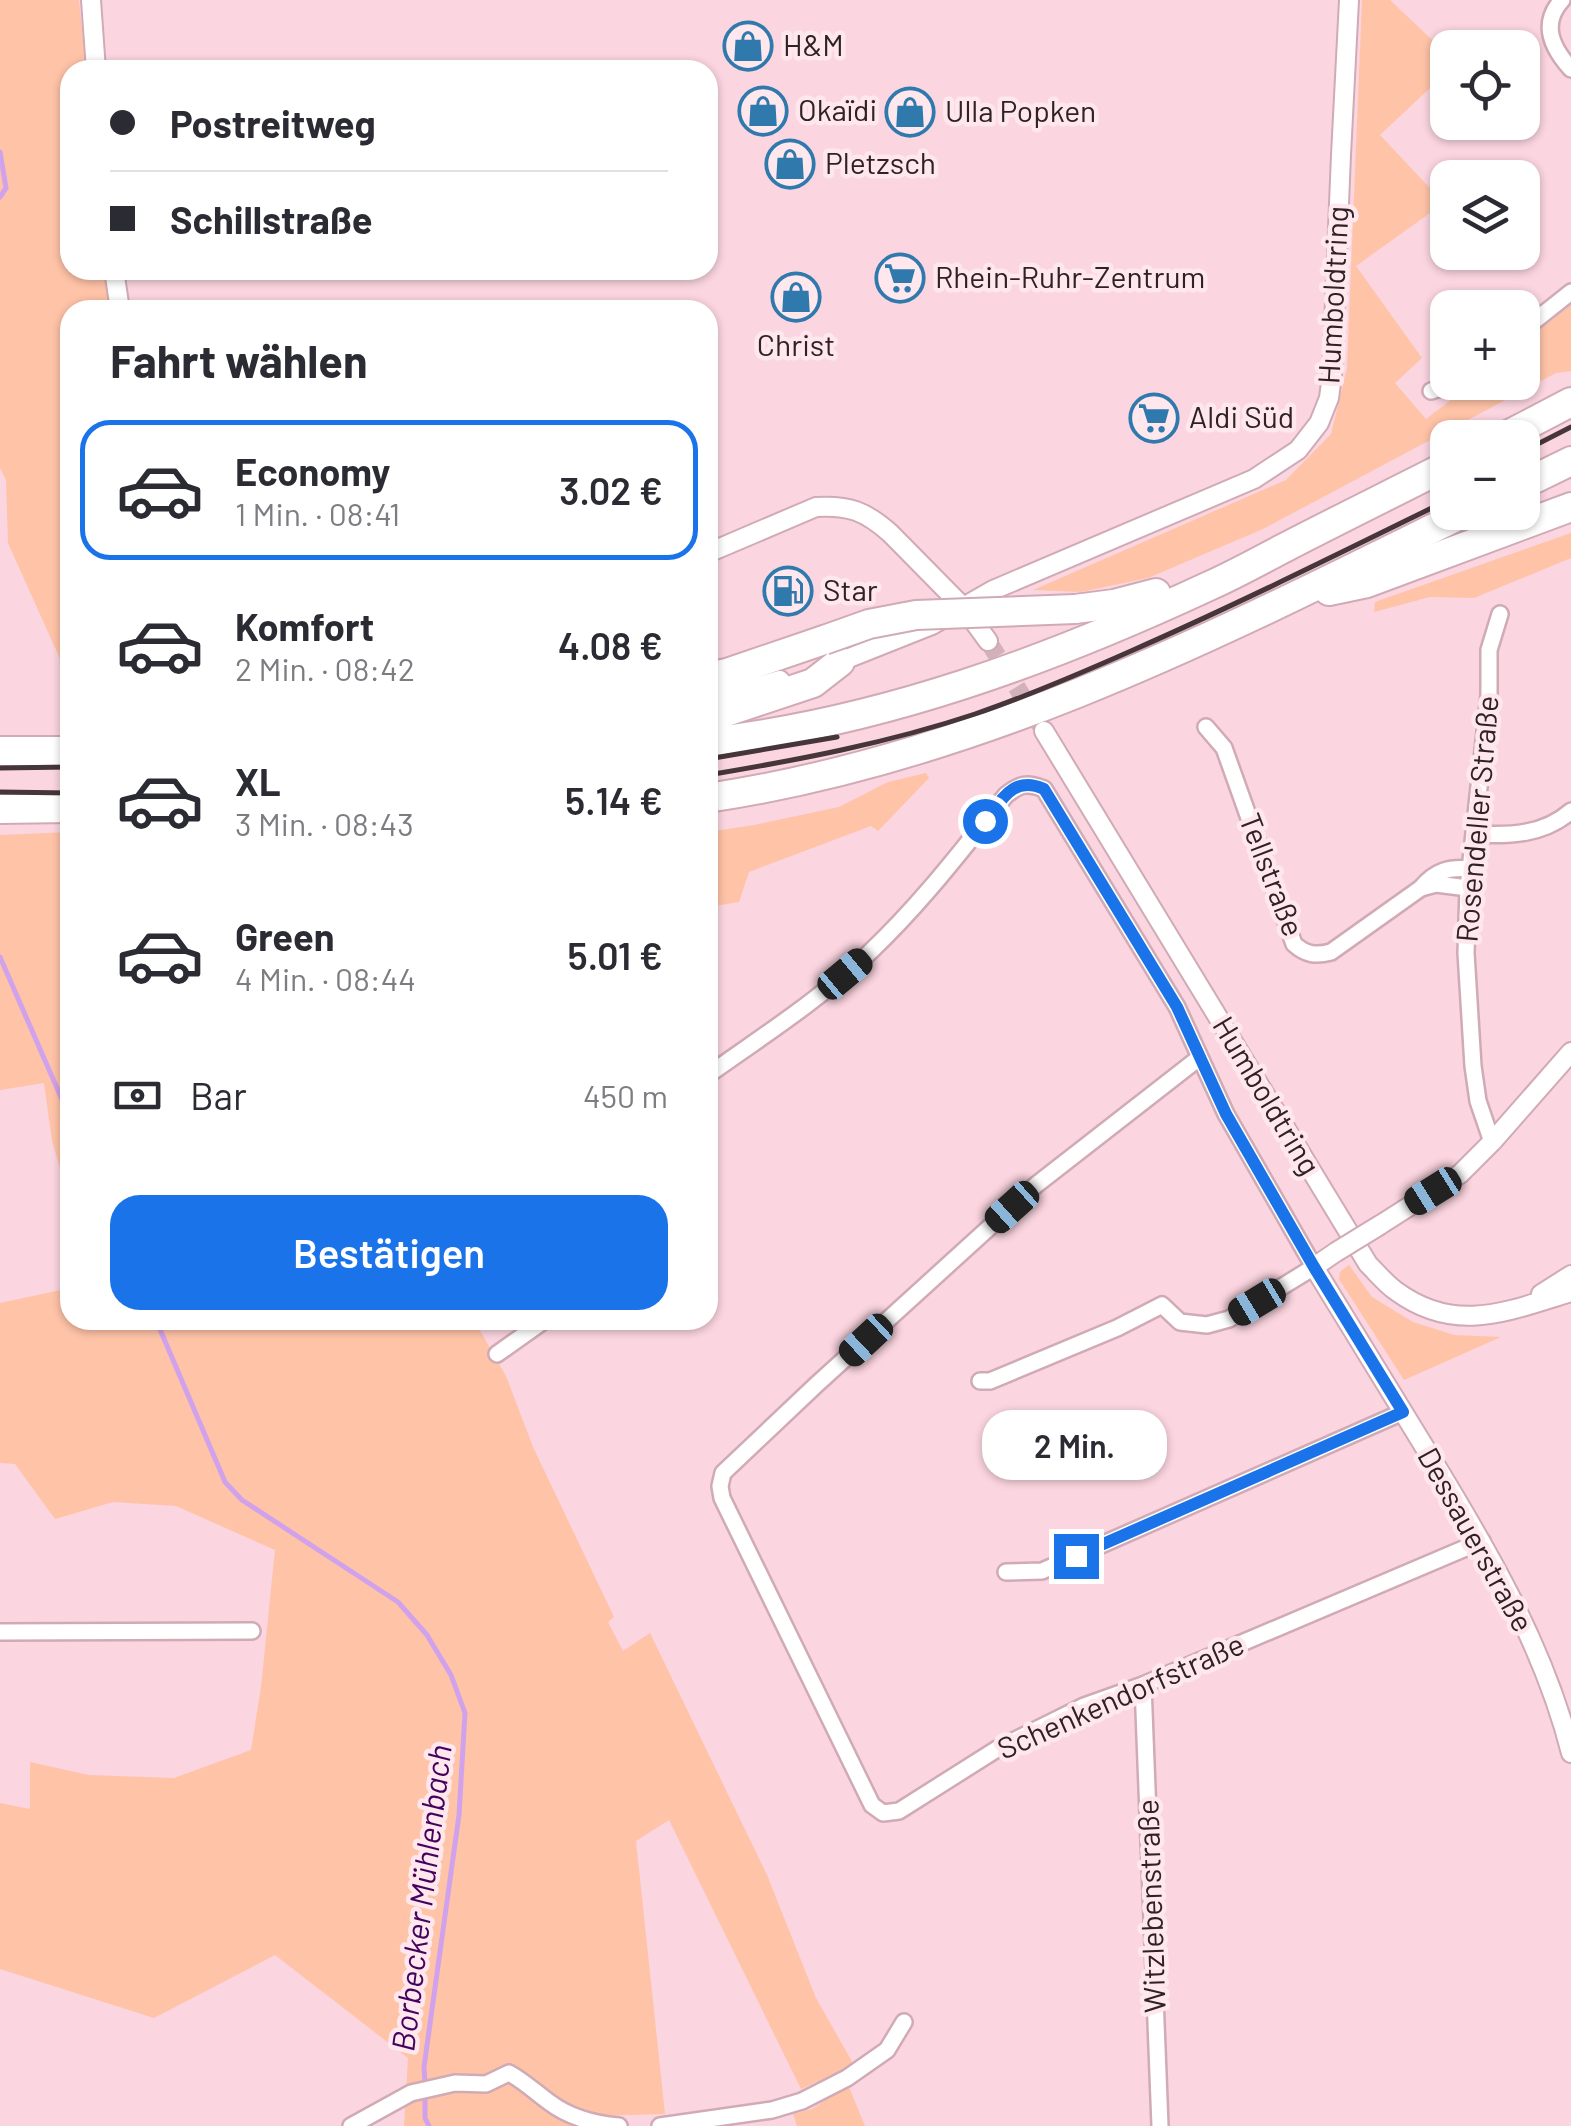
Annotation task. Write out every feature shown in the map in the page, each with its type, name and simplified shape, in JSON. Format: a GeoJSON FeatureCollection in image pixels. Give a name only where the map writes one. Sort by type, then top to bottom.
{"type":"FeatureCollection","features":[{"type":"Feature","properties":{"kind":"highway"},"geometry":{"type":"LineString","coordinates":[[1536,420],[1571,402]]}},
{"type":"Feature","properties":{"kind":"highway"},"geometry":{"type":"LineString","coordinates":[[1540,476],[1571,461]]}},
{"type":"Feature","properties":{"kind":"highway"},"geometry":{"type":"LineString","coordinates":[[718,740],[892,706],[1010,669],[1211,585],[1430,474]]}},
{"type":"Feature","properties":{"kind":"highway"},"geometry":{"type":"LineString","coordinates":[[1288,600],[1367,583],[1571,507]]}},
{"type":"Feature","properties":{"kind":"highway"},"geometry":{"type":"LineString","coordinates":[[718,796],[846,771],[979,731],[1100,686],[1430,530]]}},
{"type":"Feature","properties":{"kind":"highway"},"geometry":{"type":"LineString","coordinates":[[718,715],[813,683],[832,651],[870,624],[916,615],[1075,609],[1134,600],[1266,557]]}},
{"type":"Feature","properties":{"kind":"highway"},"geometry":{"type":"LineString","coordinates":[[718,673],[832,651]]}},
{"type":"Feature","properties":{"kind":"highway"},"geometry":{"type":"LineString","coordinates":[[0,751],[60,751]]}},
{"type":"Feature","properties":{"kind":"highway"},"geometry":{"type":"LineString","coordinates":[[0,809],[60,808]]}},
{"type":"Feature","properties":{"kind":"street"},"geometry":{"type":"LineString","coordinates":[[91,0],[95,60]]}},
{"type":"Feature","properties":{"kind":"street","name":"Humboldtring"},"geometry":{"type":"LineString","coordinates":[[718,695],[738,692],[832,651],[932,625],[993,590],[1254,479],[1298,450],[1319,423],[1329,398],[1332,375],[1350,0]]}},
{"type":"Feature","properties":{"kind":"street"},"geometry":{"type":"LineString","coordinates":[[1562,0],[1550,23],[1551,40],[1571,69]]}},
{"type":"Feature","properties":{"kind":"street"},"geometry":{"type":"LineString","coordinates":[[1540,317],[1571,292]]}},
{"type":"Feature","properties":{"kind":"street"},"geometry":{"type":"LineString","coordinates":[[718,549],[816,507],[856,509],[890,532],[964,608],[988,641]]}},
{"type":"Feature","properties":{"kind":"street","name":"Rosendeller Straße"},"geometry":{"type":"LineString","coordinates":[[1492,1142],[1478,1100],[1473,1066],[1466,953],[1468,888],[1489,696],[1490,650],[1500,614]]}},
{"type":"Feature","properties":{"kind":"street","name":"Tellstraße"},"geometry":{"type":"LineString","coordinates":[[1206,727],[1224,748],[1294,944],[1300,950],[1316,955],[1331,952],[1421,888],[1429,878],[1452,867],[1470,869]]}},
{"type":"Feature","properties":{"kind":"street","name":"Humboldtring"},"geometry":{"type":"LineString","coordinates":[[1044,731],[1368,1264],[1395,1290],[1421,1306],[1451,1316],[1484,1317],[1571,1292]]}},
{"type":"Feature","properties":{"kind":"street","name":"Dessauerstraße"},"geometry":{"type":"LineString","coordinates":[[718,1068],[801,1011],[868,954],[922,900],[1006,795],[1031,783],[1044,789],[1177,1007],[1226,1114],[1314,1267],[1482,1541],[1515,1603],[1571,1752]]}},
{"type":"Feature","properties":{"kind":"street"},"geometry":{"type":"LineString","coordinates":[[1474,834],[1542,830],[1571,810]]}},
{"type":"Feature","properties":{"kind":"street"},"geometry":{"type":"LineString","coordinates":[[1421,888],[1436,884],[1468,888]]}},
{"type":"Feature","properties":{"kind":"street"},"geometry":{"type":"LineString","coordinates":[[980,1381],[990,1382],[1162,1305],[1180,1322],[1207,1325],[1228,1320],[1460,1174],[1571,1052]]}},
{"type":"Feature","properties":{"kind":"street","name":"Schenkendorfstraße"},"geometry":{"type":"LineString","coordinates":[[1200,1058],[1036,1185],[723,1473],[722,1498],[872,1805],[883,1813],[899,1811],[997,1749],[1084,1706],[1143,1685],[1482,1541]]}},
{"type":"Feature","properties":{"kind":"street","name":"Humboldtring"},"geometry":{"type":"LineString","coordinates":[[1520,1308],[1571,1275]]}},
{"type":"Feature","properties":{"kind":"street"},"geometry":{"type":"LineString","coordinates":[[496,1354],[531,1330]]}},
{"type":"Feature","properties":{"kind":"street"},"geometry":{"type":"LineString","coordinates":[[1006,1572],[1042,1571],[1403,1412]]}},
{"type":"Feature","properties":{"kind":"street"},"geometry":{"type":"LineString","coordinates":[[0,1632],[252,1630]]}},
{"type":"Feature","properties":{"kind":"street","name":"Witzlebenstraße"},"geometry":{"type":"LineString","coordinates":[[1143,1685],[1160,2126]]}},
{"type":"Feature","properties":{"kind":"street"},"geometry":{"type":"LineString","coordinates":[[660,2126],[772,2110],[802,2101],[847,2078],[887,2050],[904,2022]]}},
{"type":"Feature","properties":{"kind":"street"},"geometry":{"type":"LineString","coordinates":[[351,2126],[411,2092],[455,2083],[486,2084],[509,2073],[557,2108],[590,2123],[620,2126]]}},
{"type":"Feature","properties":{"kind":"shaded area"},"geometry":{"type":"Polygon","coordinates":[[[0,0],[79,0],[85,60],[60,60],[60,280],[106,280],[108,300],[60,300],[60,659],[8,543],[6,480],[0,468],[0,0]]]}},
{"type":"Feature","properties":{"kind":"shaded area"},"geometry":{"type":"Polygon","coordinates":[[[1362,0],[1390,0],[1430,38],[1430,88],[1380,135],[1430,188],[1430,213],[1356,266],[1422,358],[1395,383],[1426,419],[1451,400],[1505,400],[1468,420],[1430,420],[1430,440],[1263,529],[1148,578],[1081,592],[1033,590],[1286,480],[1331,434],[1347,368],[1362,0]]]}},
{"type":"Feature","properties":{"kind":"shaded area"},"geometry":{"type":"Polygon","coordinates":[[[1571,304],[1571,371],[1540,382],[1540,329],[1571,304]]]}},
{"type":"Feature","properties":{"kind":"shaded area"},"geometry":{"type":"Polygon","coordinates":[[[1571,533],[1571,558],[1474,598],[1430,597],[1374,612],[1375,602],[1571,533]]]}},
{"type":"Feature","properties":{"kind":"shaded area"},"geometry":{"type":"Polygon","coordinates":[[[926,773],[929,778],[878,831],[871,826],[749,872],[739,902],[718,905],[718,830],[839,807],[888,782],[926,773]]]}},
{"type":"Feature","properties":{"kind":"shaded area"},"geometry":{"type":"Polygon","coordinates":[[[60,832],[60,1168],[44,1083],[0,1090],[0,835],[60,832]]]}},
{"type":"Feature","properties":{"kind":"shaded area"},"geometry":{"type":"Polygon","coordinates":[[[1349,1265],[1372,1297],[1413,1322],[1454,1335],[1501,1337],[1404,1380],[1339,1279],[1340,1272],[1349,1265]]]}},
{"type":"Feature","properties":{"kind":"shaded area"},"geometry":{"type":"Polygon","coordinates":[[[60,1290],[60,1330],[480,1330],[506,1376],[533,1447],[614,1617],[608,1622],[623,1651],[650,1633],[767,1875],[816,1998],[854,2065],[801,2089],[669,1820],[636,1841],[665,2114],[596,2116],[597,2126],[404,2126],[408,2058],[275,1955],[154,2018],[0,1969],[0,1803],[30,1809],[30,1762],[89,1775],[174,1778],[251,1750],[275,1550],[176,1506],[113,1502],[55,1519],[15,1464],[0,1463],[0,1303],[60,1290]]]}},
{"type":"Feature","properties":{"kind":"shaded area"},"geometry":{"type":"Polygon","coordinates":[[[848,2085],[865,2126],[797,2126],[793,2114],[812,2109],[848,2085]]]}},
{"type":"Feature","properties":{"kind":"waterway","name":"Borbecker Mühlenbach"},"geometry":{"type":"LineString","coordinates":[[0,152],[6,188],[0,197]]}},
{"type":"Feature","properties":{"kind":"waterway","name":"Borbecker Mühlenbach"},"geometry":{"type":"LineString","coordinates":[[0,957],[60,1095]]}},
{"type":"Feature","properties":{"kind":"waterway","name":"Borbecker Mühlenbach"},"geometry":{"type":"LineString","coordinates":[[160,1330],[225,1482],[242,1500],[398,1602],[427,1635],[451,1675],[465,1713],[459,1815],[424,2067],[425,2084]]}},
{"type":"Feature","properties":{"kind":"waterway","name":"Borbecker Mühlenbach"},"geometry":{"type":"LineString","coordinates":[[425,2095],[429,2126]]}},
{"type":"Feature","properties":{"kind":"tunnel"},"geometry":{"type":"LineString","coordinates":[[988,641],[1044,731]]}},
{"type":"Feature","properties":{"kind":"railway"},"geometry":{"type":"LineString","coordinates":[[1540,443],[1571,427]]}},
{"type":"Feature","properties":{"kind":"railway"},"geometry":{"type":"LineString","coordinates":[[718,773],[876,742],[1014,700],[1211,615],[1430,509]]}},
{"type":"Feature","properties":{"kind":"railway"},"geometry":{"type":"LineString","coordinates":[[718,757],[837,737]]}},
{"type":"Feature","properties":{"kind":"railway"},"geometry":{"type":"LineString","coordinates":[[0,768],[60,767]]}},
{"type":"Feature","properties":{"kind":"railway"},"geometry":{"type":"LineString","coordinates":[[0,792],[60,793]]}},
{"type":"Feature","properties":{"kind":"place","name":"H&M"},"geometry":{"type":"Point","coordinates":[748,46]}},
{"type":"Feature","properties":{"kind":"place","name":"Okaïdi"},"geometry":{"type":"Point","coordinates":[763,111]}},
{"type":"Feature","properties":{"kind":"place","name":"Ulla Popken"},"geometry":{"type":"Point","coordinates":[910,112]}},
{"type":"Feature","properties":{"kind":"place","name":"Pletzsch"},"geometry":{"type":"Point","coordinates":[790,164]}},
{"type":"Feature","properties":{"kind":"place","name":"Rhein-Ruhr-Zentrum"},"geometry":{"type":"Point","coordinates":[900,278]}},
{"type":"Feature","properties":{"kind":"place","name":"Christ"},"geometry":{"type":"Point","coordinates":[796,297]}},
{"type":"Feature","properties":{"kind":"place","name":"Aldi Süd"},"geometry":{"type":"Point","coordinates":[1154,418]}},
{"type":"Feature","properties":{"kind":"place","name":"Star"},"geometry":{"type":"Point","coordinates":[788,591]}},
{"type":"Feature","properties":{"kind":"route"},"geometry":{"type":"LineString","coordinates":[[985,821],[1018,786],[1031,783],[1044,789],[1177,1007],[1226,1114],[1403,1412],[1076,1556]]}}]}
